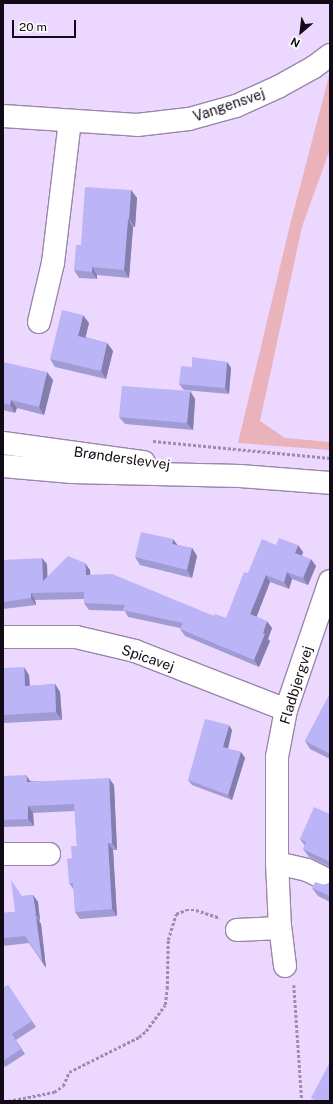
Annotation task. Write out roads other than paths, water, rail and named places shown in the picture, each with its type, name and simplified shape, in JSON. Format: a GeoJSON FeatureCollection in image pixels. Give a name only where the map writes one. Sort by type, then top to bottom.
{"type":"FeatureCollection","features":[{"type":"Feature","properties":{"kind":"street","name":"Vangensvej"},"geometry":{"type":"LineString","coordinates":[[3,116],[137,126],[189,119],[236,106],[278,87],[314,67],[330,54]]}},
{"type":"Feature","properties":{"kind":"street"},"geometry":{"type":"LineString","coordinates":[[39,322],[53,263],[70,121]]}},
{"type":"Feature","properties":{"kind":"street","name":"Brønderslevvej"},"geometry":{"type":"LineString","coordinates":[[3,443],[240,476]]}},
{"type":"Feature","properties":{"kind":"street","name":"Brønderslevvej"},"geometry":{"type":"LineString","coordinates":[[3,466],[72,472],[240,476],[330,483]]}},
{"type":"Feature","properties":{"kind":"street","name":"Fladbjergvej"},"geometry":{"type":"LineString","coordinates":[[285,966],[280,928],[277,863],[277,757],[286,710],[323,627],[330,581]]}},
{"type":"Feature","properties":{"kind":"street","name":"Spicavej"},"geometry":{"type":"LineString","coordinates":[[3,637],[76,637],[135,651],[286,710]]}},
{"type":"Feature","properties":{"kind":"street"},"geometry":{"type":"LineString","coordinates":[[3,854],[49,854]]}},
{"type":"Feature","properties":{"kind":"street"},"geometry":{"type":"LineString","coordinates":[[277,863],[307,870],[330,881]]}},
{"type":"Feature","properties":{"kind":"street"},"geometry":{"type":"LineString","coordinates":[[237,930],[280,928]]}}]}
